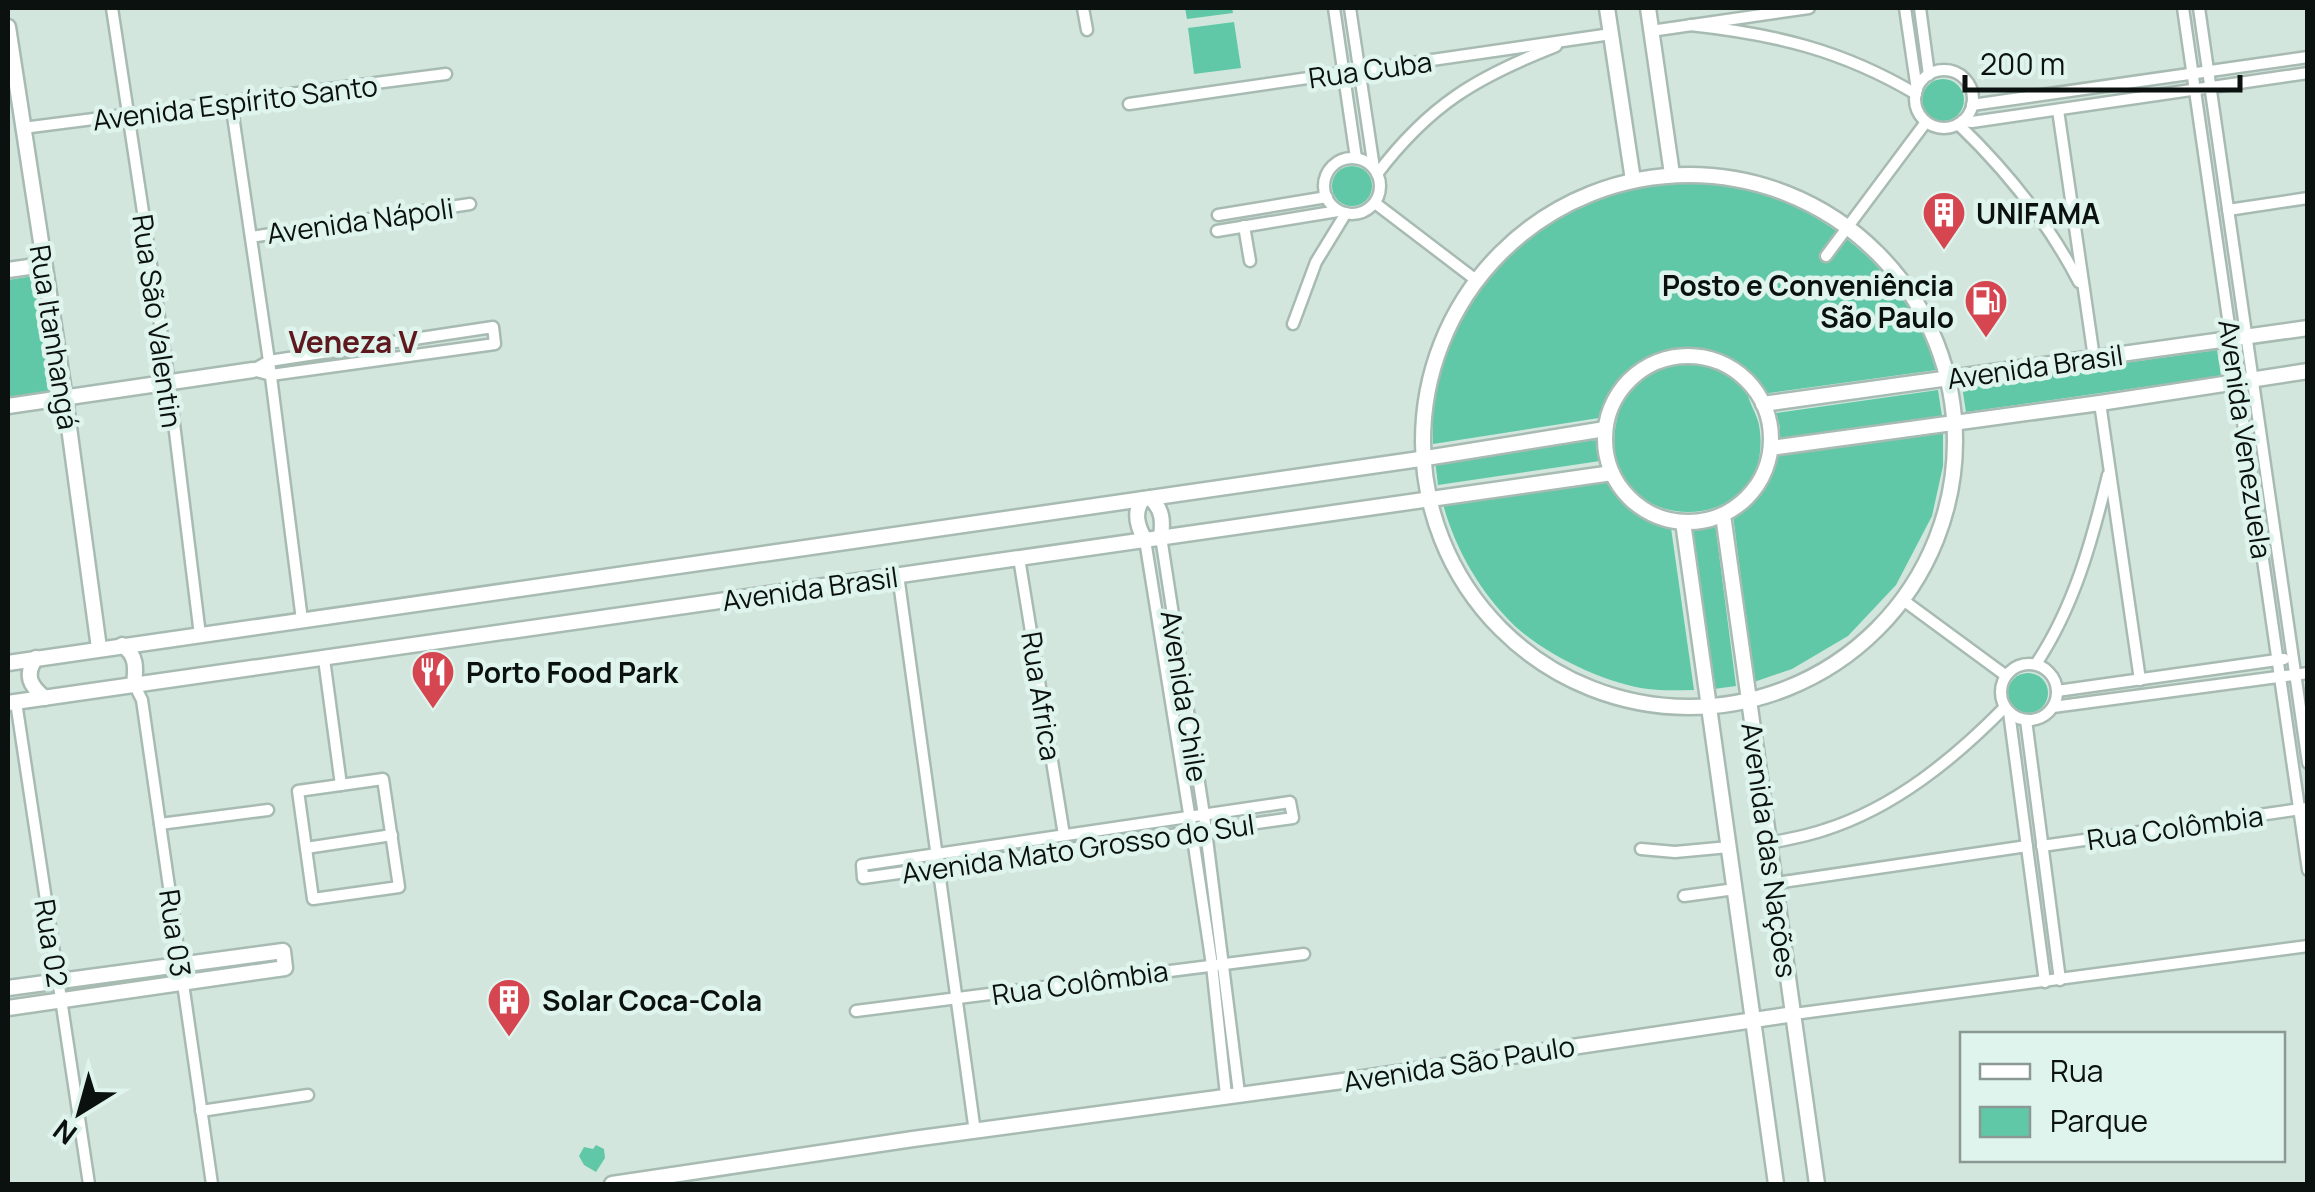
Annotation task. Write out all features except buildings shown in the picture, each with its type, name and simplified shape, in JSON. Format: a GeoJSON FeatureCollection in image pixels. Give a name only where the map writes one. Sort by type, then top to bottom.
{"type":"FeatureCollection","features":[{"type":"Feature","properties":{"kind":"main road"},"geometry":{"type":"LineString","coordinates":[[1607,8],[1633,180]]}},
{"type":"Feature","properties":{"kind":"main road"},"geometry":{"type":"LineString","coordinates":[[1648,8],[1672,174]]}},
{"type":"Feature","properties":{"kind":"main road","name":"Rua Itanhangá"},"geometry":{"type":"LineString","coordinates":[[8,26],[99,648]]}},
{"type":"Feature","properties":{"kind":"main road"},"geometry":{"type":"LineString","coordinates":[[1672,174],[1737,177],[1774,187],[1818,208],[1878,252],[1928,325],[1947,378],[1954,422],[1955,468],[1946,510],[1934,550],[1903,600],[1855,650],[1819,675],[1788,690],[1749,701],[1708,706],[1663,706],[1600,692],[1546,663],[1505,630],[1479,603],[1456,567],[1427,499],[1420,459],[1420,431],[1440,341],[1476,280],[1495,257],[1540,218],[1579,198],[1633,180],[1672,174]]}},
{"type":"Feature","properties":{"kind":"main road"},"geometry":{"type":"LineString","coordinates":[[8,270],[43,264]]}},
{"type":"Feature","properties":{"kind":"main road","name":"Avenida Brasil"},"geometry":{"type":"LineString","coordinates":[[1763,404],[2308,328]]}},
{"type":"Feature","properties":{"kind":"main road"},"geometry":{"type":"LineString","coordinates":[[1703,358],[1728,366],[1748,382],[1763,404],[1770,425],[1771,448],[1763,476],[1747,498],[1723,515],[1683,522],[1652,514],[1622,490],[1612,473],[1606,429],[1612,405],[1625,385],[1643,369],[1665,359],[1703,358]]}},
{"type":"Feature","properties":{"kind":"main road"},"geometry":{"type":"LineString","coordinates":[[8,406],[253,370]]}},
{"type":"Feature","properties":{"kind":"main road","name":"Avenida Brasil"},"geometry":{"type":"LineString","coordinates":[[1771,448],[2308,371]]}},
{"type":"Feature","properties":{"kind":"main road","name":"Avenida Brasil"},"geometry":{"type":"LineString","coordinates":[[8,662],[1606,429]]}},
{"type":"Feature","properties":{"kind":"main road","name":"Avenida Brasil"},"geometry":{"type":"LineString","coordinates":[[12,703],[1612,473]]}},
{"type":"Feature","properties":{"kind":"main road"},"geometry":{"type":"LineString","coordinates":[[1146,498],[1160,510],[1162,524],[1153,539],[1140,531],[1137,513],[1146,498]]}},
{"type":"Feature","properties":{"kind":"main road","name":"Avenida das Nações"},"geometry":{"type":"LineString","coordinates":[[1723,515],[1817,1184]]}},
{"type":"Feature","properties":{"kind":"main road","name":"Avenida das Nações"},"geometry":{"type":"LineString","coordinates":[[1683,522],[1776,1184]]}},
{"type":"Feature","properties":{"kind":"main road"},"geometry":{"type":"LineString","coordinates":[[122,646],[134,660],[134,684]]}},
{"type":"Feature","properties":{"kind":"main road"},"geometry":{"type":"LineString","coordinates":[[36,658],[29,677],[34,689],[45,698]]}},
{"type":"Feature","properties":{"kind":"main road"},"geometry":{"type":"LineString","coordinates":[[8,988],[283,951],[285,968],[8,1008]]}},
{"type":"Feature","properties":{"kind":"main road","name":"Avenida São Paulo"},"geometry":{"type":"LineString","coordinates":[[612,1184],[691,1179],[913,1139],[1794,1014]]}},
{"type":"Feature","properties":{"kind":"street","name":"Rua São Valentin"},"geometry":{"type":"LineString","coordinates":[[112,8],[169,383],[200,634]]}},
{"type":"Feature","properties":{"kind":"street"},"geometry":{"type":"LineString","coordinates":[[1084,8],[1087,30]]}},
{"type":"Feature","properties":{"kind":"street"},"geometry":{"type":"LineString","coordinates":[[1334,8],[1356,158]]}},
{"type":"Feature","properties":{"kind":"street"},"geometry":{"type":"LineString","coordinates":[[1217,231],[1342,212],[1361,213],[1375,203],[1380,186],[1350,8]]}},
{"type":"Feature","properties":{"kind":"street"},"geometry":{"type":"LineString","coordinates":[[1651,31],[1810,8]]}},
{"type":"Feature","properties":{"kind":"street"},"geometry":{"type":"LineString","coordinates":[[1904,8],[1915,104],[1926,122],[1942,128],[2308,74]]}},
{"type":"Feature","properties":{"kind":"street"},"geometry":{"type":"LineString","coordinates":[[1920,8],[1930,75]]}},
{"type":"Feature","properties":{"kind":"street","name":"Avenida Venezuela"},"geometry":{"type":"LineString","coordinates":[[2182,8],[2308,764]]}},
{"type":"Feature","properties":{"kind":"street","name":"Avenida Venezuela"},"geometry":{"type":"LineString","coordinates":[[2199,8],[2228,210],[2238,338]]}},
{"type":"Feature","properties":{"kind":"street"},"geometry":{"type":"LineString","coordinates":[[1690,25],[1745,31],[1820,48],[1916,92]]}},
{"type":"Feature","properties":{"kind":"street","name":"Rua Cuba"},"geometry":{"type":"LineString","coordinates":[[1129,104],[1611,34]]}},
{"type":"Feature","properties":{"kind":"street"},"geometry":{"type":"LineString","coordinates":[[1375,171],[1457,95],[1528,57],[1571,40]]}},
{"type":"Feature","properties":{"kind":"street"},"geometry":{"type":"LineString","coordinates":[[1972,105],[2308,56]]}},
{"type":"Feature","properties":{"kind":"street"},"geometry":{"type":"LineString","coordinates":[[1916,92],[1930,75],[1943,71],[1960,75],[1970,88],[1972,105],[1960,123]]}},
{"type":"Feature","properties":{"kind":"street","name":"Avenida Espírito Santo"},"geometry":{"type":"LineString","coordinates":[[23,128],[446,74]]}},
{"type":"Feature","properties":{"kind":"street"},"geometry":{"type":"LineString","coordinates":[[232,102],[302,620]]}},
{"type":"Feature","properties":{"kind":"street"},"geometry":{"type":"LineString","coordinates":[[2058,110],[2094,358]]}},
{"type":"Feature","properties":{"kind":"street"},"geometry":{"type":"LineString","coordinates":[[1826,256],[1926,122]]}},
{"type":"Feature","properties":{"kind":"street"},"geometry":{"type":"LineString","coordinates":[[1960,123],[2042,219],[2084,292]]}},
{"type":"Feature","properties":{"kind":"street"},"geometry":{"type":"LineString","coordinates":[[1342,212],[1327,197],[1325,181],[1333,166],[1356,158],[1375,171]]}},
{"type":"Feature","properties":{"kind":"street"},"geometry":{"type":"LineString","coordinates":[[1218,215],[1327,197]]}},
{"type":"Feature","properties":{"kind":"street"},"geometry":{"type":"LineString","coordinates":[[2228,210],[2308,198]]}},
{"type":"Feature","properties":{"kind":"street"},"geometry":{"type":"LineString","coordinates":[[1375,203],[1476,280]]}},
{"type":"Feature","properties":{"kind":"street","name":"Avenida Nápoli"},"geometry":{"type":"LineString","coordinates":[[251,237],[470,204]]}},
{"type":"Feature","properties":{"kind":"street"},"geometry":{"type":"LineString","coordinates":[[1292,324],[1316,262],[1342,212]]}},
{"type":"Feature","properties":{"kind":"street"},"geometry":{"type":"LineString","coordinates":[[1244,226],[1250,261]]}},
{"type":"Feature","properties":{"kind":"street"},"geometry":{"type":"LineString","coordinates":[[493,327],[495,344],[271,375],[253,370],[269,361],[493,327]]}},
{"type":"Feature","properties":{"kind":"street","name":"Avenida Venezuela"},"geometry":{"type":"LineString","coordinates":[[2245,380],[2280,677],[2303,808],[2308,870]]}},
{"type":"Feature","properties":{"kind":"street"},"geometry":{"type":"LineString","coordinates":[[2100,403],[2140,680]]}},
{"type":"Feature","properties":{"kind":"street"},"geometry":{"type":"LineString","coordinates":[[2036,664],[2071,601],[2110,468]]}},
{"type":"Feature","properties":{"kind":"street","name":"Avenida Chile"},"geometry":{"type":"LineString","coordinates":[[1153,539],[1204,815],[1233,1094]]}},
{"type":"Feature","properties":{"kind":"street","name":"Avenida Chile"},"geometry":{"type":"LineString","coordinates":[[1153,539],[1192,832],[1218,964]]}},
{"type":"Feature","properties":{"kind":"street","name":"Rua Africa"},"geometry":{"type":"LineString","coordinates":[[1020,558],[1064,835]]}},
{"type":"Feature","properties":{"kind":"street"},"geometry":{"type":"LineString","coordinates":[[898,575],[974,1132]]}},
{"type":"Feature","properties":{"kind":"street"},"geometry":{"type":"LineString","coordinates":[[1903,600],[2005,675]]}},
{"type":"Feature","properties":{"kind":"street"},"geometry":{"type":"LineString","coordinates":[[2057,692],[2292,658]]}},
{"type":"Feature","properties":{"kind":"street"},"geometry":{"type":"LineString","coordinates":[[324,659],[341,785]]}},
{"type":"Feature","properties":{"kind":"street"},"geometry":{"type":"LineString","coordinates":[[2007,709],[2026,720],[2041,718],[2053,707],[2057,692],[2050,673],[2036,664],[2019,665],[2005,675],[2000,694],[2007,709],[2045,982]]}},
{"type":"Feature","properties":{"kind":"street"},"geometry":{"type":"LineString","coordinates":[[2053,707],[2308,673]]}},
{"type":"Feature","properties":{"kind":"street","name":"Rua 03"},"geometry":{"type":"LineString","coordinates":[[134,684],[142,700],[212,1184]]}},
{"type":"Feature","properties":{"kind":"street","name":"Rua 02"},"geometry":{"type":"LineString","coordinates":[[12,703],[88,1184]]}},
{"type":"Feature","properties":{"kind":"street"},"geometry":{"type":"LineString","coordinates":[[1770,842],[1826,830],[1886,801],[1950,760],[2007,709]]}},
{"type":"Feature","properties":{"kind":"street"},"geometry":{"type":"LineString","coordinates":[[2026,720],[2060,980]]}},
{"type":"Feature","properties":{"kind":"street"},"geometry":{"type":"LineString","coordinates":[[383,778],[392,835],[399,887],[313,898],[298,791],[383,778]]}},
{"type":"Feature","properties":{"kind":"street","name":"Avenida Mato Grosso do Sul"},"geometry":{"type":"LineString","coordinates":[[1290,802],[1293,818],[863,878],[862,865],[1204,815],[1290,802]]}},
{"type":"Feature","properties":{"kind":"street","name":"Rua Colômbia"},"geometry":{"type":"LineString","coordinates":[[2042,846],[2303,808]]}},
{"type":"Feature","properties":{"kind":"street"},"geometry":{"type":"LineString","coordinates":[[160,824],[268,810]]}},
{"type":"Feature","properties":{"kind":"street"},"geometry":{"type":"LineString","coordinates":[[306,848],[392,835]]}},
{"type":"Feature","properties":{"kind":"street"},"geometry":{"type":"LineString","coordinates":[[1776,884],[2027,846]]}},
{"type":"Feature","properties":{"kind":"street"},"geometry":{"type":"LineString","coordinates":[[1641,849],[1704,852],[1728,848]]}},
{"type":"Feature","properties":{"kind":"street"},"geometry":{"type":"LineString","coordinates":[[1684,896],[1735,889]]}},
{"type":"Feature","properties":{"kind":"street","name":"Avenida São Paulo"},"geometry":{"type":"LineString","coordinates":[[1794,1014],[2308,946]]}},
{"type":"Feature","properties":{"kind":"street","name":"Rua Colômbia"},"geometry":{"type":"LineString","coordinates":[[856,1011],[1304,954]]}},
{"type":"Feature","properties":{"kind":"street"},"geometry":{"type":"LineString","coordinates":[[202,1112],[308,1096]]}},
{"type":"Feature","properties":{"kind":"green space"},"geometry":{"type":"Polygon","coordinates":[[[1185,8],[1232,8],[1233,13],[1187,19],[1185,8]]]}},
{"type":"Feature","properties":{"kind":"green space"},"geometry":{"type":"Polygon","coordinates":[[[1234,22],[1241,68],[1194,74],[1188,28],[1234,22]]]}},
{"type":"Feature","properties":{"kind":"green space"},"geometry":{"type":"Polygon","coordinates":[[[1943,79],[1958,85],[1964,100],[1958,115],[1943,121],[1928,115],[1922,100],[1928,85],[1943,79]]]}},
{"type":"Feature","properties":{"kind":"green space"},"geometry":{"type":"Polygon","coordinates":[[[1352,166],[1366,172],[1372,186],[1366,200],[1352,206],[1338,200],[1332,186],[1338,172],[1352,166]]]}},
{"type":"Feature","properties":{"kind":"green space"},"geometry":{"type":"Polygon","coordinates":[[[1690,179],[1731,185],[1771,197],[1809,214],[1843,236],[1874,263],[1900,294],[1921,330],[1936,370],[1748,396],[1759,425],[1758,464],[1741,492],[1715,508],[1684,512],[1654,505],[1629,486],[1615,456],[1618,415],[1433,444],[1433,406],[1447,349],[1475,294],[1515,247],[1538,228],[1593,200],[1690,179]]]}},
{"type":"Feature","properties":{"kind":"green space"},"geometry":{"type":"Polygon","coordinates":[[[34,276],[50,393],[8,400],[8,280],[34,276]]]}},
{"type":"Feature","properties":{"kind":"green space"},"geometry":{"type":"Polygon","coordinates":[[[2217,350],[2221,376],[1966,412],[1962,386],[2217,350]]]}},
{"type":"Feature","properties":{"kind":"green space"},"geometry":{"type":"Polygon","coordinates":[[[1938,390],[1942,416],[1779,439],[1776,413],[1938,390]]]}},
{"type":"Feature","properties":{"kind":"green space"},"geometry":{"type":"Polygon","coordinates":[[[1943,432],[1943,466],[1932,516],[1896,585],[1848,636],[1792,669],[1754,682],[1733,515],[1760,489],[1778,455],[1943,432]]]}},
{"type":"Feature","properties":{"kind":"green space"},"geometry":{"type":"Polygon","coordinates":[[[1597,440],[1600,461],[1438,485],[1435,461],[1597,440]]]}},
{"type":"Feature","properties":{"kind":"green space"},"geometry":{"type":"Polygon","coordinates":[[[1608,481],[1629,508],[1671,528],[1694,690],[1630,686],[1571,664],[1534,641],[1506,617],[1476,578],[1443,504],[1608,481]]]}},
{"type":"Feature","properties":{"kind":"green space"},"geometry":{"type":"Polygon","coordinates":[[[1715,523],[1736,686],[1714,689],[1689,526],[1715,523]]]}},
{"type":"Feature","properties":{"kind":"green space"},"geometry":{"type":"Polygon","coordinates":[[[2028,673],[2042,679],[2048,693],[2042,707],[2028,713],[2014,707],[2008,693],[2014,679],[2028,673]]]}},
{"type":"Feature","properties":{"kind":"green space"},"geometry":{"type":"Polygon","coordinates":[[[596,1145],[604,1149],[605,1158],[596,1172],[584,1165],[579,1156],[584,1147],[593,1149],[596,1145]]]}},
{"type":"Feature","properties":{"kind":"place","name":"UNIFAMA"},"geometry":{"type":"Point","coordinates":[1944,251]}},
{"type":"Feature","properties":{"kind":"place","name":"Posto e Conveniência São Paulo"},"geometry":{"type":"Point","coordinates":[1986,339]}},
{"type":"Feature","properties":{"kind":"place","name":"Porto Food Park"},"geometry":{"type":"Point","coordinates":[433,710]}},
{"type":"Feature","properties":{"kind":"place","name":"Solar Coca-Cola"},"geometry":{"type":"Point","coordinates":[509,1038]}},
{"type":"Feature","properties":{"kind":"district","name":"Veneza V"},"geometry":{"type":"Point","coordinates":[353,341]}}]}
